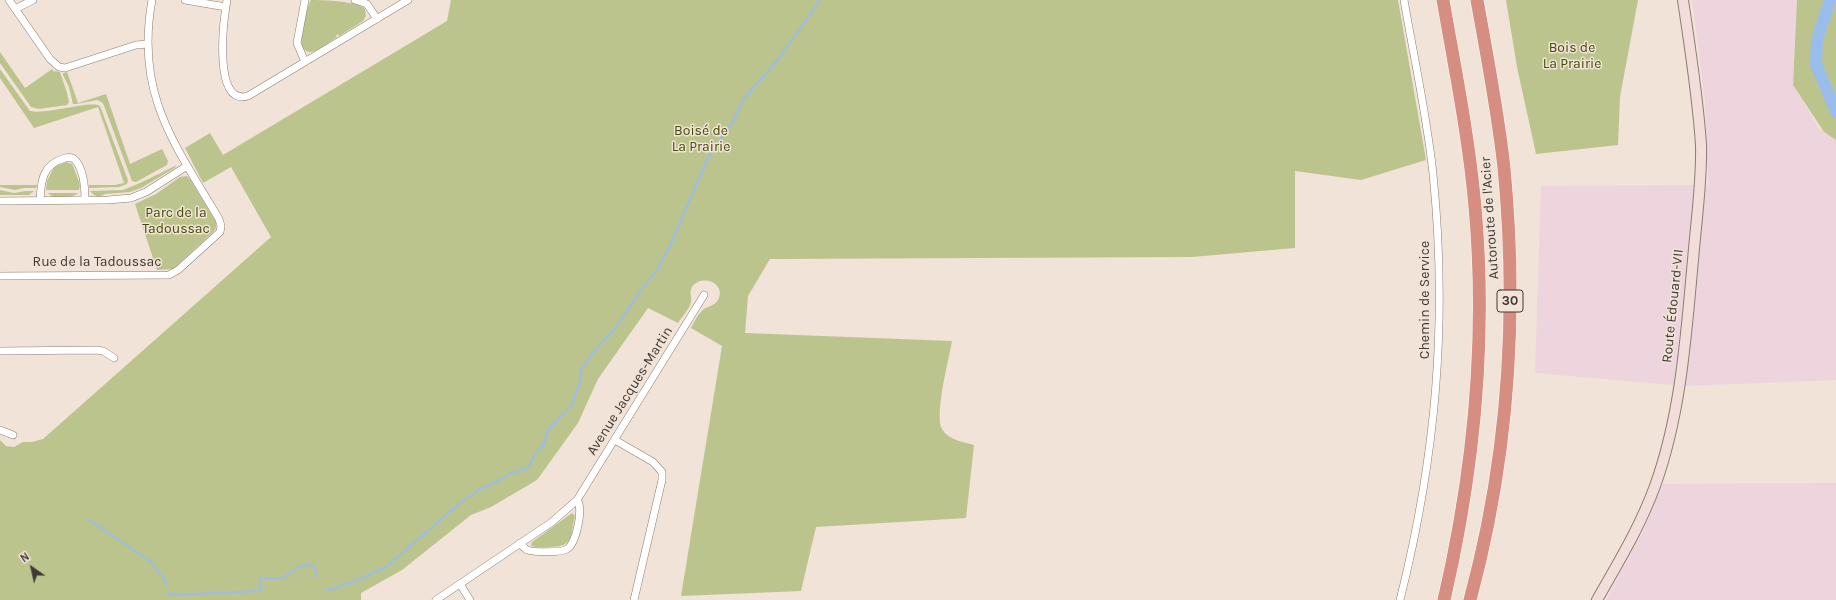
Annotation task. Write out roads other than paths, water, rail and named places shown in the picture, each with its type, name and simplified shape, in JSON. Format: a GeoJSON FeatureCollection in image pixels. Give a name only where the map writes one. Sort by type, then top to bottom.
{"type":"FeatureCollection","features":[{"type":"Feature","properties":{"kind":"highway","name":"Autoroute de l'Acier"},"geometry":{"type":"LineString","coordinates":[[1443,0],[1471,167],[1478,246],[1480,310],[1478,374],[1471,456],[1458,539],[1444,600]]}},
{"type":"Feature","properties":{"kind":"highway","name":"Autoroute de l'Acier"},"geometry":{"type":"LineString","coordinates":[[1470,600],[1487,527],[1500,445],[1508,371],[1510,298],[1509,238],[1504,168],[1495,100],[1477,0]]}},
{"type":"Feature","properties":{"kind":"main road","name":"Route Édouard-VII"},"geometry":{"type":"LineString","coordinates":[[1597,600],[1639,524],[1649,501],[1664,455],[1678,392],[1690,290],[1701,160],[1697,102],[1683,0]]}},
{"type":"Feature","properties":{"kind":"street"},"geometry":{"type":"LineString","coordinates":[[9,0],[53,63],[62,68],[136,45],[148,44]]}},
{"type":"Feature","properties":{"kind":"street"},"geometry":{"type":"LineString","coordinates":[[15,9],[33,0]]}},
{"type":"Feature","properties":{"kind":"street"},"geometry":{"type":"LineString","coordinates":[[0,201],[122,200],[146,192],[187,166],[169,134],[157,105],[151,79],[148,44],[152,0]]}},
{"type":"Feature","properties":{"kind":"street"},"geometry":{"type":"LineString","coordinates":[[185,0],[226,4],[222,35],[222,57],[226,77],[233,93],[242,97],[248,96],[408,0]]}},
{"type":"Feature","properties":{"kind":"street"},"geometry":{"type":"LineString","coordinates":[[305,0],[296,43],[305,62]]}},
{"type":"Feature","properties":{"kind":"street"},"geometry":{"type":"LineString","coordinates":[[355,0],[367,4],[377,19]]}},
{"type":"Feature","properties":{"kind":"street","name":"Chemin de Service"},"geometry":{"type":"LineString","coordinates":[[1400,600],[1418,520],[1429,458],[1435,404],[1440,327],[1438,244],[1433,173],[1404,0]]}},
{"type":"Feature","properties":{"kind":"street"},"geometry":{"type":"LineString","coordinates":[[40,200],[41,184],[50,164],[69,157],[74,159],[77,163],[85,185],[85,200]]}},
{"type":"Feature","properties":{"kind":"street","name":"Rue de la Tadoussac"},"geometry":{"type":"LineString","coordinates":[[0,276],[169,275],[178,270],[218,235],[221,226],[219,219],[187,166]]}},
{"type":"Feature","properties":{"kind":"street","name":"Avenue Jacques-Martin"},"geometry":{"type":"LineString","coordinates":[[436,600],[559,517],[577,500],[704,295]]}},
{"type":"Feature","properties":{"kind":"street"},"geometry":{"type":"LineString","coordinates":[[0,351],[96,350],[103,351],[114,358]]}},
{"type":"Feature","properties":{"kind":"street"},"geometry":{"type":"LineString","coordinates":[[0,430],[13,435]]}},
{"type":"Feature","properties":{"kind":"street"},"geometry":{"type":"LineString","coordinates":[[615,440],[653,462],[662,472],[662,480],[634,600]]}},
{"type":"Feature","properties":{"kind":"street"},"geometry":{"type":"LineString","coordinates":[[520,543],[525,549],[531,551],[561,552],[568,549],[573,543],[580,515],[581,508],[577,500]]}},
{"type":"Feature","properties":{"kind":"street"},"geometry":{"type":"LineString","coordinates":[[460,584],[470,600]]}},
{"type":"Feature","properties":{"kind":"waterway"},"geometry":{"type":"LineString","coordinates":[[326,589],[329,590],[363,578],[387,566],[460,503],[480,489],[507,475],[529,467],[535,454],[544,444],[548,430],[572,405],[580,382],[581,370],[591,355],[617,326],[641,290],[657,270],[668,250],[708,158],[732,123],[743,100],[780,57],[820,0]]}},
{"type":"Feature","properties":{"kind":"waterway"},"geometry":{"type":"LineString","coordinates":[[1830,0],[1817,40],[1816,64],[1836,112]]}},
{"type":"Feature","properties":{"kind":"waterway"},"geometry":{"type":"LineString","coordinates":[[88,519],[150,561],[165,580],[166,585]]}},
{"type":"Feature","properties":{"kind":"waterway"},"geometry":{"type":"LineString","coordinates":[[168,592],[168,595],[260,591],[260,578],[283,578],[298,567],[313,564],[317,577]]}},
{"type":"Feature","properties":{"kind":"park label","name":"Bois de La Prairie"},"geometry":{"type":"Point","coordinates":[1572,56]}},
{"type":"Feature","properties":{"kind":"park label","name":"Boisé de La Prairie"},"geometry":{"type":"Point","coordinates":[701,140]}},
{"type":"Feature","properties":{"kind":"park label","name":"Parc de la Tadoussac"},"geometry":{"type":"Point","coordinates":[176,222]}}]}
